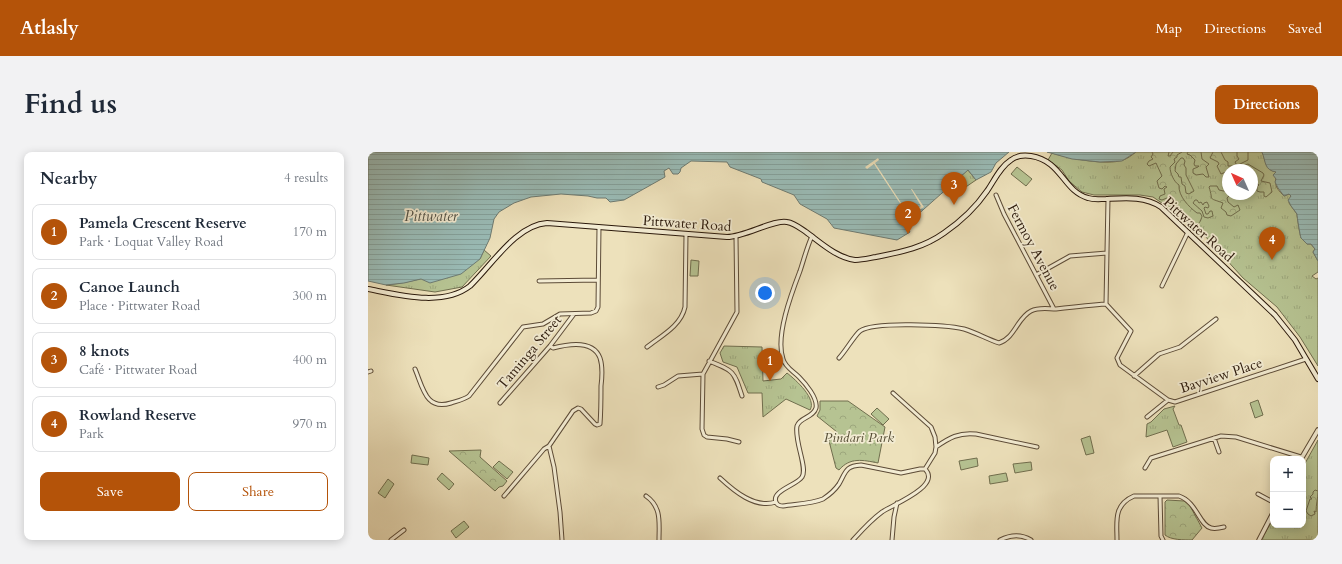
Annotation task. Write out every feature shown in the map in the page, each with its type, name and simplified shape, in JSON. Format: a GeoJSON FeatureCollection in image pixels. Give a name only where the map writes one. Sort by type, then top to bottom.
{"type":"FeatureCollection","features":[{"type":"Feature","properties":{"kind":"main road","name":"Pittwater Road"},"geometry":{"type":"LineString","coordinates":[[368,289],[428,298],[456,294],[466,290],[515,238],[530,227],[542,223],[727,238],[736,237],[781,221],[793,224],[843,256],[857,260],[917,248],[938,237],[957,223],[982,198],[1004,165],[1010,160],[1021,156],[1035,157],[1049,164],[1060,172],[1071,188],[1083,196],[1092,199],[1132,198],[1154,202],[1188,232],[1275,315],[1295,340],[1318,378]]}},
{"type":"Feature","properties":{"kind":"street","name":"Fermoy Avenue"},"geometry":{"type":"LineString","coordinates":[[996,195],[999,206],[1054,309]]}},
{"type":"Feature","properties":{"kind":"street"},"geometry":{"type":"LineString","coordinates":[[1108,199],[1106,304],[1130,330],[1117,358],[1120,365],[1168,400]]}},
{"type":"Feature","properties":{"kind":"street"},"geometry":{"type":"LineString","coordinates":[[415,369],[425,394],[430,402],[440,406],[462,400],[468,396],[523,327],[543,324],[560,314],[593,312],[597,310],[599,227]]}},
{"type":"Feature","properties":{"kind":"street"},"geometry":{"type":"LineString","coordinates":[[1162,286],[1188,232]]}},
{"type":"Feature","properties":{"kind":"street"},"geometry":{"type":"LineString","coordinates":[[647,347],[677,324],[684,315],[686,235]]}},
{"type":"Feature","properties":{"kind":"street"},"geometry":{"type":"LineString","coordinates":[[776,502],[775,498],[777,494],[797,482],[803,476],[804,469],[797,440],[797,426],[800,421],[811,415],[816,407],[814,398],[802,381],[784,362],[781,349],[786,308],[812,236]]}},
{"type":"Feature","properties":{"kind":"street"},"geometry":{"type":"LineString","coordinates":[[736,237],[737,312],[703,374],[702,429],[704,435],[707,437],[739,442]]}},
{"type":"Feature","properties":{"kind":"street"},"geometry":{"type":"LineString","coordinates":[[1036,274],[1070,256],[1107,252]]}},
{"type":"Feature","properties":{"kind":"street"},"geometry":{"type":"LineString","coordinates":[[539,281],[598,280]]}},
{"type":"Feature","properties":{"kind":"street"},"geometry":{"type":"LineString","coordinates":[[839,358],[860,331],[871,327],[922,324],[959,328],[979,334],[999,343],[1008,339],[1025,315],[1032,311],[1038,309],[1106,304]]}},
{"type":"Feature","properties":{"kind":"street","name":"Taminga Street"},"geometry":{"type":"LineString","coordinates":[[500,403],[550,346],[574,314]]}},
{"type":"Feature","properties":{"kind":"street"},"geometry":{"type":"LineString","coordinates":[[1134,376],[1159,354],[1180,347],[1216,320]]}},
{"type":"Feature","properties":{"kind":"street"},"geometry":{"type":"LineString","coordinates":[[504,496],[544,449],[549,446],[571,412],[575,409],[583,409],[595,424],[599,425],[601,384],[600,359],[598,355],[592,349],[578,344],[566,344],[553,348],[550,346]]}},
{"type":"Feature","properties":{"kind":"street","name":"Bayview Place"},"geometry":{"type":"LineString","coordinates":[[1147,417],[1168,400],[1175,402],[1306,359]]}},
{"type":"Feature","properties":{"kind":"street"},"geometry":{"type":"LineString","coordinates":[[709,361],[733,373],[742,396]]}},
{"type":"Feature","properties":{"kind":"street"},"geometry":{"type":"LineString","coordinates":[[658,387],[664,386],[678,376],[703,374]]}},
{"type":"Feature","properties":{"kind":"street"},"geometry":{"type":"LineString","coordinates":[[893,393],[931,427],[935,437],[936,447],[935,453],[925,469]]}},
{"type":"Feature","properties":{"kind":"street"},"geometry":{"type":"LineString","coordinates":[[1302,456],[1318,430]]}},
{"type":"Feature","properties":{"kind":"street"},"geometry":{"type":"LineString","coordinates":[[936,447],[949,438],[958,434],[967,433],[1037,447]]}},
{"type":"Feature","properties":{"kind":"street"},"geometry":{"type":"LineString","coordinates":[[1145,468],[1151,458],[1221,436],[1236,436],[1295,456]]}},
{"type":"Feature","properties":{"kind":"street"},"geometry":{"type":"LineString","coordinates":[[1214,438],[1219,452]]}},
{"type":"Feature","properties":{"kind":"street"},"geometry":{"type":"LineString","coordinates":[[549,446],[554,467],[562,540]]}},
{"type":"Feature","properties":{"kind":"street"},"geometry":{"type":"LineString","coordinates":[[720,478],[729,487],[747,499],[763,503],[776,502],[778,505],[783,506],[815,502],[822,499],[836,488],[846,471],[854,466],[861,465],[901,473],[925,469]]}},
{"type":"Feature","properties":{"kind":"street"},"geometry":{"type":"LineString","coordinates":[[852,540],[869,522],[884,511],[915,494],[926,483],[929,477],[928,472],[925,469]]}},
{"type":"Feature","properties":{"kind":"street"},"geometry":{"type":"LineString","coordinates":[[1258,494],[1270,500]]}},
{"type":"Feature","properties":{"kind":"street"},"geometry":{"type":"LineString","coordinates":[[646,496],[653,501],[657,508],[659,540]]}},
{"type":"Feature","properties":{"kind":"street"},"geometry":{"type":"LineString","coordinates":[[1117,540],[1118,513],[1121,505],[1127,499],[1134,496],[1179,496],[1192,504],[1207,526],[1212,529],[1224,527]]}},
{"type":"Feature","properties":{"kind":"street"},"geometry":{"type":"LineString","coordinates":[[1160,496],[1161,536],[1163,540]]}},
{"type":"Feature","properties":{"kind":"street"},"geometry":{"type":"LineString","coordinates":[[892,540],[894,517],[898,503]]}},
{"type":"Feature","properties":{"kind":"street"},"geometry":{"type":"LineString","coordinates":[[1259,540],[1270,519]]}},
{"type":"Feature","properties":{"kind":"street"},"geometry":{"type":"LineString","coordinates":[[390,540],[404,530]]}},
{"type":"Feature","properties":{"kind":"street"},"geometry":{"type":"LineString","coordinates":[[1000,540],[1009,536],[1017,535],[1031,540]]}},
{"type":"Feature","properties":{"kind":"green space"},"geometry":{"type":"Polygon","coordinates":[[[1136,152],[1262,152],[1266,165],[1269,169],[1276,172],[1276,185],[1278,189],[1284,196],[1289,194],[1291,196],[1289,203],[1297,214],[1301,238],[1307,244],[1311,244],[1315,249],[1313,252],[1318,261],[1318,272],[1312,276],[1316,279],[1318,278],[1318,366],[1300,337],[1277,307],[1243,278],[1176,204],[1172,210],[1153,197],[1140,195],[1094,195],[1082,192],[1069,181],[1062,170],[1048,160],[1052,153],[1097,162],[1116,162],[1130,157],[1136,152]]]}},
{"type":"Feature","properties":{"kind":"green space"},"geometry":{"type":"Polygon","coordinates":[[[1152,152],[1169,152],[1168,156],[1170,156],[1173,152],[1182,152],[1174,159],[1175,162],[1170,169],[1174,180],[1179,185],[1182,197],[1194,211],[1200,213],[1202,216],[1200,222],[1194,225],[1193,229],[1187,225],[1188,220],[1184,215],[1171,209],[1170,206],[1172,204],[1167,201],[1167,198],[1162,200],[1159,199],[1160,196],[1165,194],[1164,189],[1167,187],[1165,186],[1162,189],[1159,188],[1157,181],[1162,176],[1156,163],[1149,166],[1147,164],[1153,159],[1151,157],[1153,154],[1152,152]]]}},
{"type":"Feature","properties":{"kind":"green space"},"geometry":{"type":"Polygon","coordinates":[[[1188,152],[1201,152],[1202,159],[1209,164],[1206,167],[1209,177],[1206,177],[1203,174],[1196,175],[1193,173],[1193,169],[1199,166],[1195,166],[1195,160],[1187,154],[1188,152]]]}},
{"type":"Feature","properties":{"kind":"green space"},"geometry":{"type":"Polygon","coordinates":[[[1213,152],[1221,152],[1225,160],[1228,162],[1228,164],[1222,164],[1222,174],[1217,166],[1219,164],[1218,162],[1210,158],[1213,152]]]}},
{"type":"Feature","properties":{"kind":"green space"},"geometry":{"type":"Polygon","coordinates":[[[1237,152],[1248,152],[1248,160],[1240,164],[1236,164],[1235,162],[1239,159],[1237,152]]]}},
{"type":"Feature","properties":{"kind":"green space"},"geometry":{"type":"Polygon","coordinates":[[[1181,158],[1185,161],[1184,165],[1186,168],[1186,175],[1194,191],[1189,194],[1186,193],[1181,177],[1179,177],[1175,171],[1176,164],[1181,158]]]}},
{"type":"Feature","properties":{"kind":"green space"},"geometry":{"type":"Polygon","coordinates":[[[1017,167],[1032,179],[1026,186],[1011,174],[1017,167]]]}},
{"type":"Feature","properties":{"kind":"green space"},"geometry":{"type":"Polygon","coordinates":[[[968,170],[976,180],[954,195],[947,187],[968,170]]]}},
{"type":"Feature","properties":{"kind":"green space"},"geometry":{"type":"Polygon","coordinates":[[[1258,170],[1264,175],[1261,181],[1270,183],[1272,192],[1266,197],[1264,196],[1264,192],[1258,191],[1258,170]]]}},
{"type":"Feature","properties":{"kind":"green space"},"geometry":{"type":"Polygon","coordinates":[[[1217,186],[1219,190],[1222,191],[1222,200],[1228,200],[1234,207],[1238,205],[1240,210],[1231,216],[1227,215],[1221,208],[1223,203],[1212,198],[1209,187],[1217,186]]]}},
{"type":"Feature","properties":{"kind":"green space"},"geometry":{"type":"Polygon","coordinates":[[[1195,200],[1199,203],[1201,202],[1203,205],[1207,202],[1209,206],[1208,208],[1204,208],[1206,214],[1212,211],[1213,216],[1208,218],[1204,217],[1202,211],[1193,203],[1195,200]]]}},
{"type":"Feature","properties":{"kind":"green space"},"geometry":{"type":"Polygon","coordinates":[[[484,250],[491,256],[462,287],[435,292],[386,285],[434,275],[480,259],[484,250]]]}},
{"type":"Feature","properties":{"kind":"green space"},"geometry":{"type":"Polygon","coordinates":[[[691,260],[699,261],[698,276],[690,276],[691,260]]]}},
{"type":"Feature","properties":{"kind":"green space"},"geometry":{"type":"Polygon","coordinates":[[[724,346],[762,347],[763,381],[781,379],[787,373],[808,395],[811,401],[810,410],[786,399],[763,417],[762,393],[748,393],[737,367],[723,362],[720,353],[724,346]]]}},
{"type":"Feature","properties":{"kind":"green space"},"geometry":{"type":"Polygon","coordinates":[[[1258,400],[1263,415],[1255,418],[1250,403],[1258,400]]]}},
{"type":"Feature","properties":{"kind":"green space","name":"Pindari Park"},"geometry":{"type":"Polygon","coordinates":[[[820,401],[848,401],[885,427],[878,463],[857,460],[848,463],[839,470],[836,468],[829,441],[837,432],[817,416],[820,410],[820,401]]]}},
{"type":"Feature","properties":{"kind":"green space"},"geometry":{"type":"Polygon","coordinates":[[[1175,406],[1173,409],[1187,442],[1173,447],[1167,430],[1146,437],[1147,424],[1164,409],[1175,406]]]}},
{"type":"Feature","properties":{"kind":"green space"},"geometry":{"type":"Polygon","coordinates":[[[877,408],[889,419],[883,425],[871,414],[877,408]]]}},
{"type":"Feature","properties":{"kind":"green space"},"geometry":{"type":"Polygon","coordinates":[[[1090,436],[1094,453],[1086,455],[1081,439],[1090,436]]]}},
{"type":"Feature","properties":{"kind":"green space"},"geometry":{"type":"Polygon","coordinates":[[[1318,440],[1318,540],[1261,540],[1270,524],[1270,528],[1306,528],[1306,462],[1318,440]]]}},
{"type":"Feature","properties":{"kind":"green space"},"geometry":{"type":"Polygon","coordinates":[[[481,450],[480,457],[507,481],[503,486],[499,487],[495,491],[449,451],[481,450]]]}},
{"type":"Feature","properties":{"kind":"green space"},"geometry":{"type":"Polygon","coordinates":[[[412,455],[429,458],[428,465],[411,463],[412,455]]]}},
{"type":"Feature","properties":{"kind":"green space"},"geometry":{"type":"Polygon","coordinates":[[[977,458],[978,466],[961,470],[959,461],[977,458]]]}},
{"type":"Feature","properties":{"kind":"green space"},"geometry":{"type":"Polygon","coordinates":[[[499,461],[513,472],[507,479],[493,467],[499,461]]]}},
{"type":"Feature","properties":{"kind":"green space"},"geometry":{"type":"Polygon","coordinates":[[[1031,462],[1032,470],[1015,473],[1013,464],[1031,462]]]}},
{"type":"Feature","properties":{"kind":"green space"},"geometry":{"type":"Polygon","coordinates":[[[442,473],[454,484],[449,490],[437,479],[442,473]]]}},
{"type":"Feature","properties":{"kind":"green space"},"geometry":{"type":"Polygon","coordinates":[[[1006,473],[1008,481],[990,484],[989,476],[1006,473]]]}},
{"type":"Feature","properties":{"kind":"green space"},"geometry":{"type":"Polygon","coordinates":[[[388,479],[394,484],[385,498],[378,493],[388,479]]]}},
{"type":"Feature","properties":{"kind":"green space"},"geometry":{"type":"Polygon","coordinates":[[[1315,490],[1318,491],[1316,512],[1314,511],[1315,514],[1311,516],[1306,511],[1310,499],[1312,499],[1310,497],[1315,490]]]}},
{"type":"Feature","properties":{"kind":"green space"},"geometry":{"type":"Polygon","coordinates":[[[1167,500],[1184,501],[1190,506],[1202,528],[1192,540],[1174,539],[1165,535],[1165,502],[1167,500]]]}},
{"type":"Feature","properties":{"kind":"green space"},"geometry":{"type":"Polygon","coordinates":[[[464,521],[469,527],[456,538],[451,531],[464,521]]]}},
{"type":"Feature","properties":{"kind":"water","name":"Pittwater"},"geometry":{"type":"Polygon","coordinates":[[[368,152],[1009,152],[996,163],[991,172],[976,180],[968,170],[906,225],[910,232],[897,240],[834,228],[827,219],[800,204],[794,195],[762,182],[761,179],[730,167],[727,162],[691,161],[681,168],[678,174],[673,174],[669,168],[664,171],[665,177],[624,200],[610,202],[606,198],[561,194],[531,197],[514,203],[499,212],[494,219],[490,238],[480,259],[461,274],[430,283],[421,279],[386,285],[368,281],[368,152]]]}},
{"type":"Feature","properties":{"kind":"water"},"geometry":{"type":"Polygon","coordinates":[[[1047,152],[1136,152],[1122,161],[1100,162],[1072,159],[1047,152]]]}},
{"type":"Feature","properties":{"kind":"water"},"geometry":{"type":"Polygon","coordinates":[[[1262,152],[1318,152],[1318,261],[1313,252],[1315,249],[1311,244],[1307,244],[1301,238],[1297,214],[1288,200],[1291,196],[1289,194],[1284,196],[1278,188],[1275,182],[1276,179],[1273,175],[1276,172],[1267,167],[1262,152]]]}},
{"type":"Feature","properties":{"kind":"pier"},"geometry":{"type":"Polygon","coordinates":[[[878,158],[879,160],[875,163],[909,215],[921,206],[912,189],[924,207],[916,212],[920,212],[918,214],[909,217],[874,164],[867,169],[865,167],[878,158]]]}},
{"type":"Feature","properties":{"kind":"place","name":"8 knots"},"geometry":{"type":"Point","coordinates":[954,205]}},
{"type":"Feature","properties":{"kind":"place","name":"Canoe Launch"},"geometry":{"type":"Point","coordinates":[908,234]}},
{"type":"Feature","properties":{"kind":"place","name":"Rowland Reserve"},"geometry":{"type":"Point","coordinates":[1272,260]}},
{"type":"Feature","properties":{"kind":"place","name":"Pamela Crescent Reserve"},"geometry":{"type":"Point","coordinates":[770,381]}}]}
